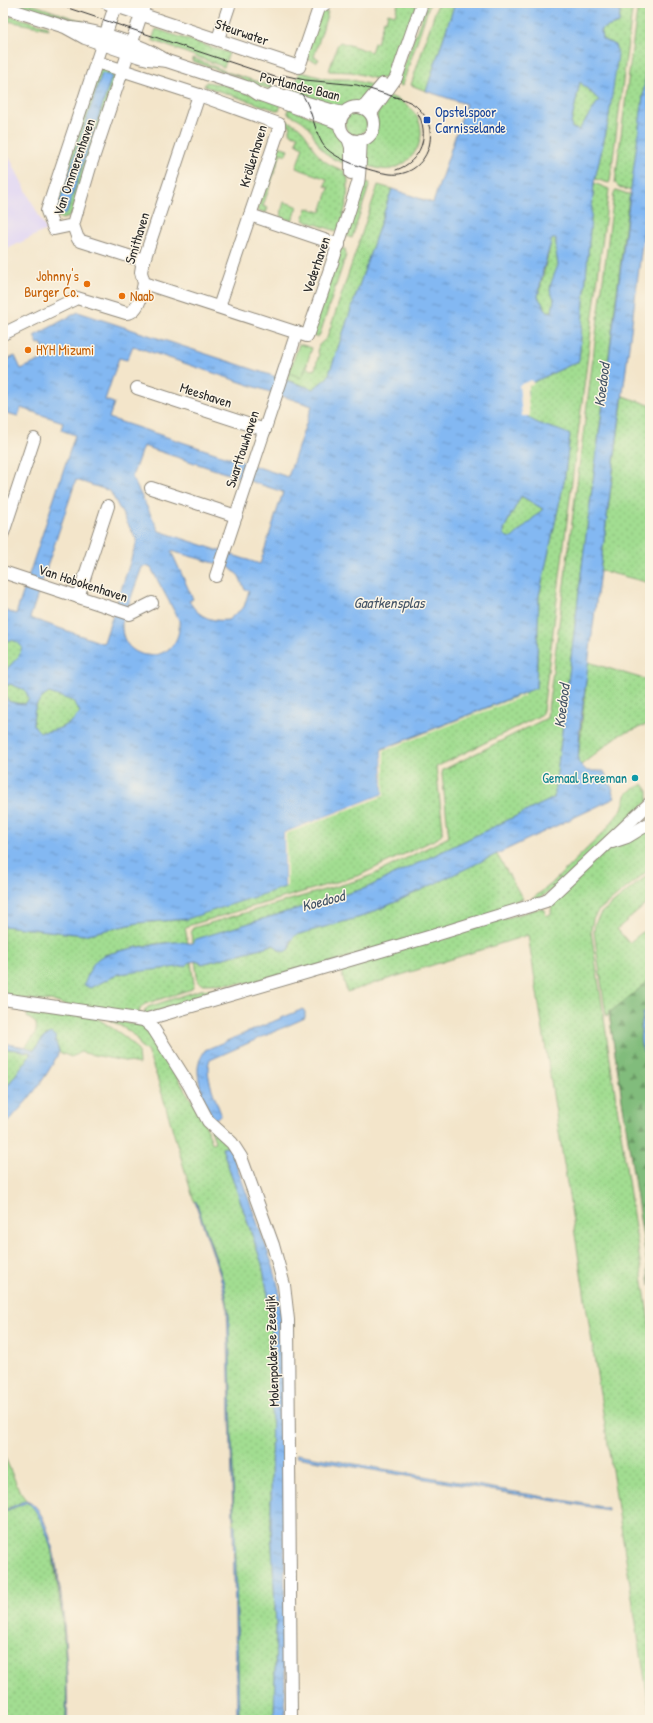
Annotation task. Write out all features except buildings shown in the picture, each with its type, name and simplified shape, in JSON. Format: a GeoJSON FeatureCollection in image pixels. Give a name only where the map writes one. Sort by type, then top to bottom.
{"type":"FeatureCollection","features":[{"type":"Feature","properties":{"kind":"street"},"geometry":{"type":"LineString","coordinates":[[218,39],[230,3]]}},
{"type":"Feature","properties":{"kind":"street","name":"Steurwater"},"geometry":{"type":"LineString","coordinates":[[113,4],[143,9],[218,39],[299,67],[319,8],[326,3]]}},
{"type":"Feature","properties":{"kind":"street"},"geometry":{"type":"LineString","coordinates":[[367,110],[400,67],[422,3]]}},
{"type":"Feature","properties":{"kind":"street","name":"Van Ommerenhaven"},"geometry":{"type":"LineString","coordinates":[[113,4],[97,62],[47,211],[54,229],[72,225],[143,9]]}},
{"type":"Feature","properties":{"kind":"street","name":"Portlandse Baan"},"geometry":{"type":"LineString","coordinates":[[3,7],[9,12],[65,27],[88,30],[104,40],[130,49],[148,59],[167,61],[249,88],[258,94],[340,124]]}},
{"type":"Feature","properties":{"kind":"street"},"geometry":{"type":"LineString","coordinates":[[97,62],[123,70]]}},
{"type":"Feature","properties":{"kind":"street","name":"Kröllerhaven"},"geometry":{"type":"LineString","coordinates":[[123,70],[199,95],[279,124],[279,129],[219,307]]}},
{"type":"Feature","properties":{"kind":"street","name":"Portlandse Baan"},"geometry":{"type":"LineString","coordinates":[[249,88],[259,88],[344,113]]}},
{"type":"Feature","properties":{"kind":"street","name":"Smithaven"},"geometry":{"type":"LineString","coordinates":[[199,95],[144,261],[141,272],[144,283],[297,332]]}},
{"type":"Feature","properties":{"kind":"street"},"geometry":{"type":"LineString","coordinates":[[352,107],[367,110],[374,124],[373,129],[366,138],[361,140],[357,141],[348,138],[342,132],[340,124],[344,113],[352,107]]}},
{"type":"Feature","properties":{"kind":"street","name":"Vederhaven"},"geometry":{"type":"LineString","coordinates":[[348,138],[351,147],[351,181],[353,192]]}},
{"type":"Feature","properties":{"kind":"street","name":"Vederhaven"},"geometry":{"type":"LineString","coordinates":[[297,332],[307,336],[339,245],[353,192],[358,182],[361,140]]}},
{"type":"Feature","properties":{"kind":"street"},"geometry":{"type":"LineString","coordinates":[[250,215],[339,245]]}},
{"type":"Feature","properties":{"kind":"street"},"geometry":{"type":"LineString","coordinates":[[72,225],[78,239],[81,241],[144,261]]}},
{"type":"Feature","properties":{"kind":"street"},"geometry":{"type":"LineString","coordinates":[[3,334],[77,298],[126,313],[132,312],[136,309],[144,283]]}},
{"type":"Feature","properties":{"kind":"street","name":"Swarttouwhaven"},"geometry":{"type":"LineString","coordinates":[[218,572],[297,332]]}},
{"type":"Feature","properties":{"kind":"street","name":"Meeshaven"},"geometry":{"type":"LineString","coordinates":[[137,388],[265,430]]}},
{"type":"Feature","properties":{"kind":"street"},"geometry":{"type":"LineString","coordinates":[[3,533],[34,439]]}},
{"type":"Feature","properties":{"kind":"street"},"geometry":{"type":"LineString","coordinates":[[151,488],[236,516]]}},
{"type":"Feature","properties":{"kind":"street"},"geometry":{"type":"LineString","coordinates":[[78,597],[108,506]]}},
{"type":"Feature","properties":{"kind":"street","name":"Van Hobokenhaven"},"geometry":{"type":"LineString","coordinates":[[3,572],[127,613],[132,614],[152,603]]}},
{"type":"Feature","properties":{"kind":"street"},"geometry":{"type":"LineString","coordinates":[[3,999],[144,1020],[400,946],[546,901],[650,803]]}},
{"type":"Feature","properties":{"kind":"street"},"geometry":{"type":"LineString","coordinates":[[609,843],[627,837],[650,823]]}},
{"type":"Feature","properties":{"kind":"street","name":"Molenpolderse Zeedijk"},"geometry":{"type":"LineString","coordinates":[[144,1020],[153,1028],[186,1081],[208,1122],[232,1143],[241,1157],[273,1245],[284,1285],[289,1342],[291,1720]]}},
{"type":"Feature","properties":{"kind":"shaded area"},"geometry":{"type":"Polygon","coordinates":[[[3,145],[46,230],[3,251],[3,145]]]}},
{"type":"Feature","properties":{"kind":"green space"},"geometry":{"type":"Polygon","coordinates":[[[3,3],[28,3],[91,24],[72,21],[72,19],[49,13],[48,17],[3,3]]]}},
{"type":"Feature","properties":{"kind":"green space"},"geometry":{"type":"Polygon","coordinates":[[[398,3],[418,3],[396,65],[384,79],[382,77],[380,80],[352,72],[329,71],[337,46],[340,42],[371,52],[374,43],[377,43],[384,20],[386,21],[388,13],[395,15],[398,3]]]}},
{"type":"Feature","properties":{"kind":"green space"},"geometry":{"type":"Polygon","coordinates":[[[427,3],[430,3],[402,86],[397,84],[427,3]]]}},
{"type":"Feature","properties":{"kind":"green space"},"geometry":{"type":"Polygon","coordinates":[[[438,3],[455,3],[426,91],[411,85],[438,3]]]}},
{"type":"Feature","properties":{"kind":"green space"},"geometry":{"type":"Polygon","coordinates":[[[621,3],[633,3],[609,183],[595,179],[608,123],[615,45],[602,39],[601,29],[619,23],[621,3]]]}},
{"type":"Feature","properties":{"kind":"green space"},"geometry":{"type":"Polygon","coordinates":[[[638,3],[650,3],[650,42],[631,191],[619,187],[615,183],[638,3]]]}},
{"type":"Feature","properties":{"kind":"green space"},"geometry":{"type":"Polygon","coordinates":[[[321,10],[328,12],[314,57],[319,59],[317,62],[305,58],[321,10]]]}},
{"type":"Feature","properties":{"kind":"green space"},"geometry":{"type":"Polygon","coordinates":[[[3,16],[15,17],[47,26],[49,29],[3,20],[3,16]]]}},
{"type":"Feature","properties":{"kind":"green space"},"geometry":{"type":"Polygon","coordinates":[[[156,29],[229,53],[224,67],[152,40],[156,29]]]}},
{"type":"Feature","properties":{"kind":"green space"},"geometry":{"type":"Polygon","coordinates":[[[193,58],[230,73],[286,91],[285,93],[245,82],[239,77],[192,61],[193,58]]]}},
{"type":"Feature","properties":{"kind":"green space"},"geometry":{"type":"Polygon","coordinates":[[[102,68],[116,74],[72,213],[69,217],[62,219],[55,215],[53,210],[98,70],[102,68]],[[102,73],[57,209],[59,213],[63,215],[67,212],[112,76],[102,73]]]}},
{"type":"Feature","properties":{"kind":"green space"},"geometry":{"type":"Polygon","coordinates":[[[301,72],[327,79],[349,79],[375,86],[360,104],[345,106],[341,109],[292,95],[301,72]]]}},
{"type":"Feature","properties":{"kind":"green space"},"geometry":{"type":"Polygon","coordinates":[[[206,82],[225,85],[281,105],[279,111],[204,86],[206,82]]]}},
{"type":"Feature","properties":{"kind":"green space"},"geometry":{"type":"Polygon","coordinates":[[[580,82],[599,100],[579,130],[572,128],[571,124],[580,82]]]}},
{"type":"Feature","properties":{"kind":"green space"},"geometry":{"type":"Polygon","coordinates":[[[388,96],[408,106],[417,117],[421,133],[417,149],[406,162],[391,169],[376,168],[361,164],[364,145],[374,134],[377,125],[377,114],[388,96]]]}},
{"type":"Feature","properties":{"kind":"green space"},"geometry":{"type":"Polygon","coordinates":[[[288,108],[336,127],[345,141],[348,165],[328,156],[318,143],[309,127],[298,118],[288,114],[288,108]]]}},
{"type":"Feature","properties":{"kind":"green space"},"geometry":{"type":"Polygon","coordinates":[[[356,113],[360,114],[366,120],[366,128],[360,134],[356,135],[352,134],[346,128],[345,124],[346,120],[352,114],[356,113]]]}},
{"type":"Feature","properties":{"kind":"green space"},"geometry":{"type":"Polygon","coordinates":[[[287,121],[299,127],[320,157],[332,166],[345,171],[345,175],[348,176],[347,201],[339,232],[303,220],[307,208],[321,212],[329,188],[325,186],[327,179],[296,168],[303,147],[296,143],[298,136],[289,133],[291,126],[286,124],[287,121]]]}},
{"type":"Feature","properties":{"kind":"green space"},"geometry":{"type":"Polygon","coordinates":[[[278,146],[288,149],[286,155],[281,153],[263,206],[268,208],[266,213],[257,210],[278,146]]]}},
{"type":"Feature","properties":{"kind":"green space"},"geometry":{"type":"Polygon","coordinates":[[[361,181],[370,183],[352,238],[346,236],[361,181]]]}},
{"type":"Feature","properties":{"kind":"green space"},"geometry":{"type":"Polygon","coordinates":[[[594,183],[609,189],[543,710],[541,715],[436,767],[443,829],[438,838],[360,875],[187,926],[185,928],[188,944],[170,942],[104,955],[85,985],[90,988],[119,974],[191,962],[194,984],[192,989],[145,1004],[140,1009],[139,1014],[64,1005],[51,1000],[43,1001],[3,996],[3,926],[84,935],[138,923],[187,919],[284,833],[382,750],[536,688],[539,596],[564,482],[570,436],[537,423],[527,417],[527,385],[579,361],[594,183]]]}},
{"type":"Feature","properties":{"kind":"green space"},"geometry":{"type":"Polygon","coordinates":[[[650,183],[650,237],[644,235],[650,183]]]}},
{"type":"Feature","properties":{"kind":"green space"},"geometry":{"type":"Polygon","coordinates":[[[378,185],[392,189],[328,377],[313,389],[287,380],[289,373],[302,377],[307,363],[307,367],[311,370],[315,369],[319,354],[317,351],[319,345],[327,338],[378,185]]]}},
{"type":"Feature","properties":{"kind":"green space"},"geometry":{"type":"Polygon","coordinates":[[[616,190],[631,195],[629,197],[554,798],[366,888],[197,939],[192,944],[191,931],[193,928],[359,880],[375,874],[449,837],[442,774],[443,770],[547,718],[614,194],[616,190]]]}},
{"type":"Feature","properties":{"kind":"green space"},"geometry":{"type":"Polygon","coordinates":[[[284,202],[297,206],[292,221],[281,217],[284,202]]]}},
{"type":"Feature","properties":{"kind":"green space"},"geometry":{"type":"Polygon","coordinates":[[[552,238],[556,240],[558,265],[550,290],[554,299],[552,312],[547,311],[538,297],[552,238]]]}},
{"type":"Feature","properties":{"kind":"green space"},"geometry":{"type":"Polygon","coordinates":[[[341,248],[345,249],[346,255],[320,334],[318,337],[311,336],[341,248]]]}},
{"type":"Feature","properties":{"kind":"green space"},"geometry":{"type":"Polygon","coordinates":[[[299,344],[312,348],[302,378],[289,373],[299,344]]]}},
{"type":"Feature","properties":{"kind":"green space"},"geometry":{"type":"Polygon","coordinates":[[[623,396],[650,405],[650,583],[600,571],[623,396]]]}},
{"type":"Feature","properties":{"kind":"green space"},"geometry":{"type":"Polygon","coordinates":[[[521,496],[543,509],[512,538],[507,537],[504,534],[504,529],[521,496]]]}},
{"type":"Feature","properties":{"kind":"green space"},"geometry":{"type":"Polygon","coordinates":[[[7,640],[16,641],[22,647],[20,656],[3,673],[3,643],[7,640]]]}},
{"type":"Feature","properties":{"kind":"green space"},"geometry":{"type":"Polygon","coordinates":[[[588,662],[650,681],[650,720],[646,725],[619,735],[581,765],[578,762],[588,662]]]}},
{"type":"Feature","properties":{"kind":"green space"},"geometry":{"type":"Polygon","coordinates":[[[10,684],[26,690],[29,699],[25,704],[8,701],[4,690],[6,686],[10,684]]]}},
{"type":"Feature","properties":{"kind":"green space"},"geometry":{"type":"Polygon","coordinates":[[[49,693],[73,700],[80,712],[77,717],[63,727],[51,731],[40,732],[33,725],[34,714],[38,703],[49,693]]]}},
{"type":"Feature","properties":{"kind":"green space"},"geometry":{"type":"Polygon","coordinates":[[[643,784],[648,791],[648,801],[557,887],[538,899],[532,899],[550,885],[604,832],[622,809],[627,793],[643,784]]]}},
{"type":"Feature","properties":{"kind":"green space"},"geometry":{"type":"Polygon","coordinates":[[[650,826],[650,869],[598,911],[593,919],[591,931],[650,1329],[650,1712],[528,935],[347,992],[340,967],[541,908],[544,910],[546,916],[551,914],[552,901],[608,849],[650,826]]]}},
{"type":"Feature","properties":{"kind":"green space"},"geometry":{"type":"Polygon","coordinates":[[[496,853],[523,899],[511,902],[510,909],[261,983],[202,984],[198,982],[195,961],[202,964],[273,945],[290,949],[291,940],[296,935],[361,917],[398,901],[496,853]]]}},
{"type":"Feature","properties":{"kind":"green space"},"geometry":{"type":"Polygon","coordinates":[[[650,873],[650,901],[617,929],[629,943],[650,926],[650,1277],[609,1014],[606,1016],[594,932],[595,923],[601,913],[650,873]]]}},
{"type":"Feature","properties":{"kind":"green space"},"geometry":{"type":"Polygon","coordinates":[[[650,980],[650,1013],[648,1012],[644,1017],[648,1058],[650,1058],[650,1177],[645,1183],[650,1210],[650,1285],[609,1013],[650,980]]]}},
{"type":"Feature","properties":{"kind":"green space"},"geometry":{"type":"Polygon","coordinates":[[[241,988],[144,1015],[145,1010],[148,1007],[200,990],[241,988]]]}},
{"type":"Feature","properties":{"kind":"green space"},"geometry":{"type":"Polygon","coordinates":[[[29,1006],[97,1018],[131,1042],[138,1051],[139,1064],[79,1052],[71,1057],[59,1052],[59,1049],[49,1035],[45,1036],[34,1050],[26,1047],[36,1031],[36,1023],[27,1017],[29,1006]]]}},
{"type":"Feature","properties":{"kind":"green space"},"geometry":{"type":"Polygon","coordinates":[[[110,1020],[145,1026],[204,1120],[212,1143],[215,1142],[211,1128],[230,1143],[228,1147],[222,1148],[262,1264],[270,1306],[272,1333],[271,1525],[276,1627],[274,1720],[239,1720],[229,1315],[224,1286],[211,1244],[196,1202],[193,1198],[157,1077],[147,1051],[142,1048],[136,1038],[129,1031],[110,1020]]]}},
{"type":"Feature","properties":{"kind":"green space"},"geometry":{"type":"Polygon","coordinates":[[[3,1048],[30,1052],[30,1055],[3,1092],[3,1048]]]}},
{"type":"Feature","properties":{"kind":"green space"},"geometry":{"type":"Polygon","coordinates":[[[3,1453],[20,1492],[26,1500],[3,1511],[3,1453]]]}},
{"type":"Feature","properties":{"kind":"green space"},"geometry":{"type":"Polygon","coordinates":[[[26,1502],[34,1507],[41,1518],[47,1532],[52,1555],[59,1595],[65,1648],[66,1720],[3,1720],[3,1512],[26,1502]]]}},
{"type":"Feature","properties":{"kind":"water","name":"Gaatkensplas"},"geometry":{"type":"Polygon","coordinates":[[[455,3],[621,3],[619,23],[601,29],[602,39],[615,45],[618,55],[608,123],[594,183],[579,361],[527,385],[528,417],[538,423],[570,435],[564,482],[539,596],[536,688],[382,749],[383,794],[284,833],[285,887],[187,919],[138,923],[84,935],[3,926],[3,673],[19,656],[22,647],[13,640],[3,643],[3,610],[16,614],[75,435],[61,430],[63,422],[21,408],[18,416],[3,412],[4,361],[15,356],[21,369],[48,357],[41,343],[38,344],[34,336],[78,312],[313,389],[328,377],[392,189],[433,203],[466,104],[426,91],[455,3]],[[580,82],[571,124],[572,128],[579,130],[599,100],[580,82]],[[552,239],[543,270],[538,297],[547,311],[552,312],[554,299],[550,290],[558,265],[556,239],[552,239]],[[133,346],[127,360],[119,358],[105,400],[114,403],[109,418],[288,477],[312,406],[133,346]],[[143,446],[132,477],[159,531],[260,564],[283,492],[143,446]],[[76,480],[30,618],[102,643],[104,642],[137,541],[110,491],[76,480]],[[521,496],[504,529],[504,534],[507,537],[512,538],[543,509],[521,496]],[[171,551],[193,599],[189,601],[196,611],[205,617],[216,620],[228,620],[244,607],[249,591],[245,590],[239,576],[229,567],[171,551]],[[146,566],[142,567],[122,623],[124,637],[130,648],[140,654],[151,655],[162,653],[172,646],[178,635],[179,620],[151,568],[146,566]],[[10,684],[6,686],[4,690],[8,701],[25,704],[29,699],[25,690],[10,684]],[[49,693],[38,703],[34,714],[33,725],[40,732],[51,731],[63,727],[77,717],[80,712],[73,701],[49,693]]]}},
{"type":"Feature","properties":{"kind":"water","name":"Koedood"},"geometry":{"type":"Polygon","coordinates":[[[650,42],[650,183],[580,728],[578,762],[587,771],[604,771],[615,798],[398,901],[361,917],[296,935],[291,940],[290,949],[285,952],[279,950],[273,945],[202,964],[196,961],[190,962],[186,966],[119,974],[90,988],[84,985],[93,964],[105,955],[114,952],[174,942],[193,943],[196,939],[366,888],[554,798],[583,558],[650,42]]]}},
{"type":"Feature","properties":{"kind":"water"},"geometry":{"type":"Polygon","coordinates":[[[102,73],[112,76],[67,212],[63,215],[59,213],[57,209],[102,73]]]}},
{"type":"Feature","properties":{"kind":"water"},"geometry":{"type":"Polygon","coordinates":[[[303,1009],[305,1012],[305,1018],[210,1060],[208,1065],[209,1079],[221,1114],[215,1120],[205,1103],[198,1074],[198,1065],[205,1050],[303,1009]]]}},
{"type":"Feature","properties":{"kind":"water"},"geometry":{"type":"Polygon","coordinates":[[[643,1013],[650,1013],[650,1017],[647,1020],[646,1026],[650,1032],[650,1058],[642,1050],[640,1038],[643,1013]]]}},
{"type":"Feature","properties":{"kind":"water"},"geometry":{"type":"Polygon","coordinates":[[[51,1033],[56,1037],[55,1039],[59,1052],[34,1092],[3,1127],[3,1092],[30,1055],[30,1052],[3,1048],[3,1043],[34,1050],[43,1038],[51,1033]]]}},
{"type":"Feature","properties":{"kind":"water"},"geometry":{"type":"Polygon","coordinates":[[[228,1147],[232,1153],[273,1266],[279,1289],[284,1333],[285,1720],[274,1720],[276,1627],[271,1525],[272,1333],[270,1306],[262,1264],[222,1148],[228,1147]]]}},
{"type":"Feature","properties":{"kind":"water"},"geometry":{"type":"Polygon","coordinates":[[[196,1201],[224,1283],[229,1315],[234,1519],[227,1305],[220,1275],[195,1202],[196,1201]]]}},
{"type":"Feature","properties":{"kind":"water"},"geometry":{"type":"Polygon","coordinates":[[[297,1454],[608,1508],[608,1510],[296,1457],[297,1454]]]}},
{"type":"Feature","properties":{"kind":"water"},"geometry":{"type":"Polygon","coordinates":[[[26,1500],[39,1511],[49,1534],[56,1565],[62,1601],[65,1638],[57,1573],[50,1544],[40,1520],[28,1502],[3,1512],[26,1500]]]}},
{"type":"Feature","properties":{"kind":"water"},"geometry":{"type":"Polygon","coordinates":[[[233,1525],[235,1525],[239,1720],[237,1720],[233,1525]]]}},
{"type":"Feature","properties":{"kind":"water"},"geometry":{"type":"Polygon","coordinates":[[[65,1638],[67,1672],[67,1720],[65,1638]]]}},
{"type":"Feature","properties":{"kind":"pier"},"geometry":{"type":"Polygon","coordinates":[[[531,380],[534,384],[529,386],[529,389],[527,390],[530,416],[522,416],[519,385],[531,380]]]}},
{"type":"Feature","properties":{"kind":"pier"},"geometry":{"type":"Polygon","coordinates":[[[524,694],[524,696],[384,751],[384,796],[286,834],[287,886],[285,887],[284,833],[383,794],[382,750],[524,694]]]}},
{"type":"Feature","properties":{"kind":"tram line"},"geometry":{"type":"LineString","coordinates":[[53,3],[287,81],[295,87],[306,101],[318,135],[327,149],[343,159],[363,168],[390,174],[402,173],[413,169],[421,162],[427,152],[430,141],[430,130],[426,119],[419,109],[410,102],[392,96]]}},
{"type":"Feature","properties":{"kind":"tram line"},"geometry":{"type":"LineString","coordinates":[[283,75],[305,80],[357,85],[398,98]]}},
{"type":"Feature","properties":{"kind":"tram line"},"geometry":{"type":"LineString","coordinates":[[396,170],[412,161],[421,146],[423,129],[417,112]]}},
{"type":"Feature","properties":{"kind":"place","name":"Opstelspoor Carnisselande"},"geometry":{"type":"Point","coordinates":[427,120]}},
{"type":"Feature","properties":{"kind":"place","name":"Johnny's Burger Co."},"geometry":{"type":"Point","coordinates":[87,284]}},
{"type":"Feature","properties":{"kind":"place","name":"Naab"},"geometry":{"type":"Point","coordinates":[122,296]}},
{"type":"Feature","properties":{"kind":"place","name":"HYH Mizumi"},"geometry":{"type":"Point","coordinates":[28,350]}},
{"type":"Feature","properties":{"kind":"place","name":"Gemaal Breeman"},"geometry":{"type":"Point","coordinates":[635,778]}}]}
